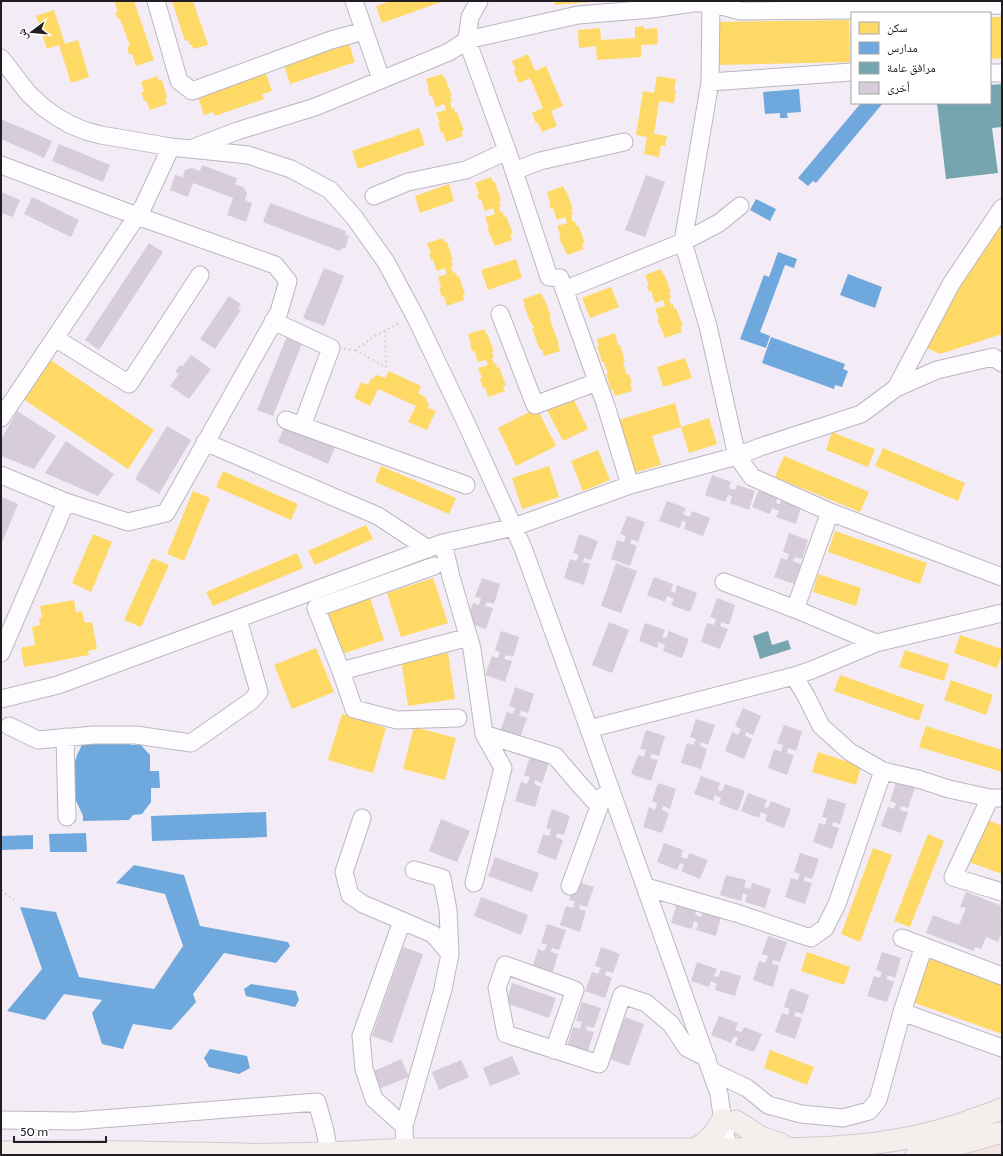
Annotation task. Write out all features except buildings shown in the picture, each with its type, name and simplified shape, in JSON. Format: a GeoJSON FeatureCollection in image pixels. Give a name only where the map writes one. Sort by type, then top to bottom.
{"type":"FeatureCollection","features":[{"type":"Feature","properties":{"kind":"main road"},"geometry":{"type":"LineString","coordinates":[[232,1155],[329,1153],[404,1149],[695,1149],[736,1152],[794,1149],[863,1149],[931,1133],[1002,1109]]}},
{"type":"Feature","properties":{"kind":"main road"},"geometry":{"type":"LineString","coordinates":[[695,1149],[709,1140],[717,1130],[729,1120],[761,1137],[794,1149]]}},
{"type":"Feature","properties":{"kind":"main road"},"geometry":{"type":"LineString","coordinates":[[916,1155],[1000,1132]]}},
{"type":"Feature","properties":{"kind":"main road"},"geometry":{"type":"LineString","coordinates":[[957,1155],[1000,1132]]}},
{"type":"Feature","properties":{"kind":"main road"},"geometry":{"type":"LineString","coordinates":[[1,1152],[73,1151],[260,1154]]}},
{"type":"Feature","properties":{"kind":"street"},"geometry":{"type":"LineString","coordinates":[[156,1],[178,81],[192,91],[331,40],[364,31]]}},
{"type":"Feature","properties":{"kind":"street"},"geometry":{"type":"LineString","coordinates":[[354,1],[381,79]]}},
{"type":"Feature","properties":{"kind":"street"},"geometry":{"type":"LineString","coordinates":[[479,1],[470,17],[467,40],[507,151],[549,277],[560,278],[596,382],[606,406],[630,486]]}},
{"type":"Feature","properties":{"kind":"street"},"geometry":{"type":"LineString","coordinates":[[712,2],[710,82],[683,242],[708,326],[737,456],[752,477],[830,512],[1002,577]]}},
{"type":"Feature","properties":{"kind":"street"},"geometry":{"type":"LineString","coordinates":[[189,150],[237,131],[315,107],[449,52],[467,40],[578,15],[712,2],[740,11],[1002,5]]}},
{"type":"Feature","properties":{"kind":"street"},"geometry":{"type":"LineString","coordinates":[[1,58],[28,93],[43,107],[57,117],[86,131],[101,135],[189,150],[248,155],[290,169],[330,190],[354,217],[386,262],[417,320],[523,548],[590,729],[719,1094],[729,1120],[740,1134],[736,1152]]}},
{"type":"Feature","properties":{"kind":"street"},"geometry":{"type":"LineString","coordinates":[[710,82],[851,72]]}},
{"type":"Feature","properties":{"kind":"street"},"geometry":{"type":"LineString","coordinates":[[991,73],[1002,73]]}},
{"type":"Feature","properties":{"kind":"street"},"geometry":{"type":"LineString","coordinates":[[513,169],[522,168],[540,161],[624,142]]}},
{"type":"Feature","properties":{"kind":"street"},"geometry":{"type":"LineString","coordinates":[[4,408],[55,338],[143,207],[171,147]]}},
{"type":"Feature","properties":{"kind":"street"},"geometry":{"type":"LineString","coordinates":[[374,196],[408,182],[466,170],[507,151]]}},
{"type":"Feature","properties":{"kind":"street"},"geometry":{"type":"LineString","coordinates":[[1,165],[137,216],[275,265],[288,280],[279,312],[166,513],[128,522],[66,502],[1,475]]}},
{"type":"Feature","properties":{"kind":"street"},"geometry":{"type":"LineString","coordinates":[[564,290],[683,242],[719,223],[740,206]]}},
{"type":"Feature","properties":{"kind":"street"},"geometry":{"type":"LineString","coordinates":[[896,388],[951,284],[1002,208]]}},
{"type":"Feature","properties":{"kind":"street"},"geometry":{"type":"LineString","coordinates":[[55,338],[129,384],[200,275]]}},
{"type":"Feature","properties":{"kind":"street"},"geometry":{"type":"LineString","coordinates":[[500,314],[535,405],[596,382]]}},
{"type":"Feature","properties":{"kind":"street"},"geometry":{"type":"LineString","coordinates":[[273,321],[331,348],[302,426]]}},
{"type":"Feature","properties":{"kind":"street"},"geometry":{"type":"LineString","coordinates":[[1,699],[58,685],[436,546],[514,527],[630,486],[737,456],[861,414],[896,388],[937,370],[999,358]]}},
{"type":"Feature","properties":{"kind":"street"},"geometry":{"type":"LineString","coordinates":[[286,420],[466,485]]}},
{"type":"Feature","properties":{"kind":"street"},"geometry":{"type":"LineString","coordinates":[[205,442],[378,516],[436,546],[451,577],[469,637],[484,734],[503,768],[474,883]]}},
{"type":"Feature","properties":{"kind":"street"},"geometry":{"type":"LineString","coordinates":[[1,653],[66,502]]}},
{"type":"Feature","properties":{"kind":"street"},"geometry":{"type":"LineString","coordinates":[[795,609],[830,512]]}},
{"type":"Feature","properties":{"kind":"street"},"geometry":{"type":"LineString","coordinates":[[434,566],[316,608],[341,671],[354,709],[397,720],[458,718]]}},
{"type":"Feature","properties":{"kind":"street"},"geometry":{"type":"LineString","coordinates":[[724,582],[795,609],[876,643]]}},
{"type":"Feature","properties":{"kind":"street"},"geometry":{"type":"LineString","coordinates":[[590,729],[794,676],[876,643],[1002,613]]}},
{"type":"Feature","properties":{"kind":"street"},"geometry":{"type":"LineString","coordinates":[[9,726],[38,740],[94,735],[136,735],[191,743],[260,692],[238,619]]}},
{"type":"Feature","properties":{"kind":"street"},"geometry":{"type":"LineString","coordinates":[[341,671],[469,637]]}},
{"type":"Feature","properties":{"kind":"street"},"geometry":{"type":"LineString","coordinates":[[794,676],[821,726],[850,752],[883,771],[918,779],[949,789],[996,798],[953,877],[1002,892]]}},
{"type":"Feature","properties":{"kind":"street"},"geometry":{"type":"LineString","coordinates":[[484,734],[555,756],[599,806]]}},
{"type":"Feature","properties":{"kind":"street"},"geometry":{"type":"LineString","coordinates":[[65,738],[67,817]]}},
{"type":"Feature","properties":{"kind":"street"},"geometry":{"type":"LineString","coordinates":[[646,887],[736,913],[811,938],[825,928],[837,904],[883,771]]}},
{"type":"Feature","properties":{"kind":"street"},"geometry":{"type":"LineString","coordinates":[[570,886],[608,783]]}},
{"type":"Feature","properties":{"kind":"street"},"geometry":{"type":"LineString","coordinates":[[362,818],[344,872],[350,895],[363,904],[432,934],[450,954]]}},
{"type":"Feature","properties":{"kind":"street"},"geometry":{"type":"LineString","coordinates":[[404,1149],[404,1126],[443,989],[450,954],[448,910],[442,878],[414,870]]}},
{"type":"Feature","properties":{"kind":"street"},"geometry":{"type":"LineString","coordinates":[[402,921],[361,1036],[364,1068],[374,1099],[404,1126]]}},
{"type":"Feature","properties":{"kind":"street"},"geometry":{"type":"LineString","coordinates":[[902,938],[1002,976]]}},
{"type":"Feature","properties":{"kind":"street"},"geometry":{"type":"LineString","coordinates":[[554,1050],[575,990],[505,965],[497,988],[506,1034],[554,1050],[599,1064],[622,995],[646,1003],[671,1024],[687,1048],[747,1088],[768,1105],[801,1114],[843,1118],[869,1111],[878,1100],[902,1012],[924,946]]}},
{"type":"Feature","properties":{"kind":"street"},"geometry":{"type":"LineString","coordinates":[[902,1012],[1002,1048]]}},
{"type":"Feature","properties":{"kind":"street"},"geometry":{"type":"LineString","coordinates":[[1,1120],[76,1121],[317,1102],[329,1153]]}},
{"type":"Feature","properties":{"kind":"path"},"geometry":{"type":"LineString","coordinates":[[355,350],[373,337],[402,321]]}},
{"type":"Feature","properties":{"kind":"path"},"geometry":{"type":"LineString","coordinates":[[331,348],[355,350],[386,367],[385,330]]}},
{"type":"Feature","properties":{"kind":"path"},"geometry":{"type":"LineString","coordinates":[[1,890],[14,900]]}},
{"type":"Feature","properties":{"kind":"shaded area"},"geometry":{"type":"Polygon","coordinates":[[[1002,1141],[1002,1155],[967,1155],[1002,1141]]]}}]}
